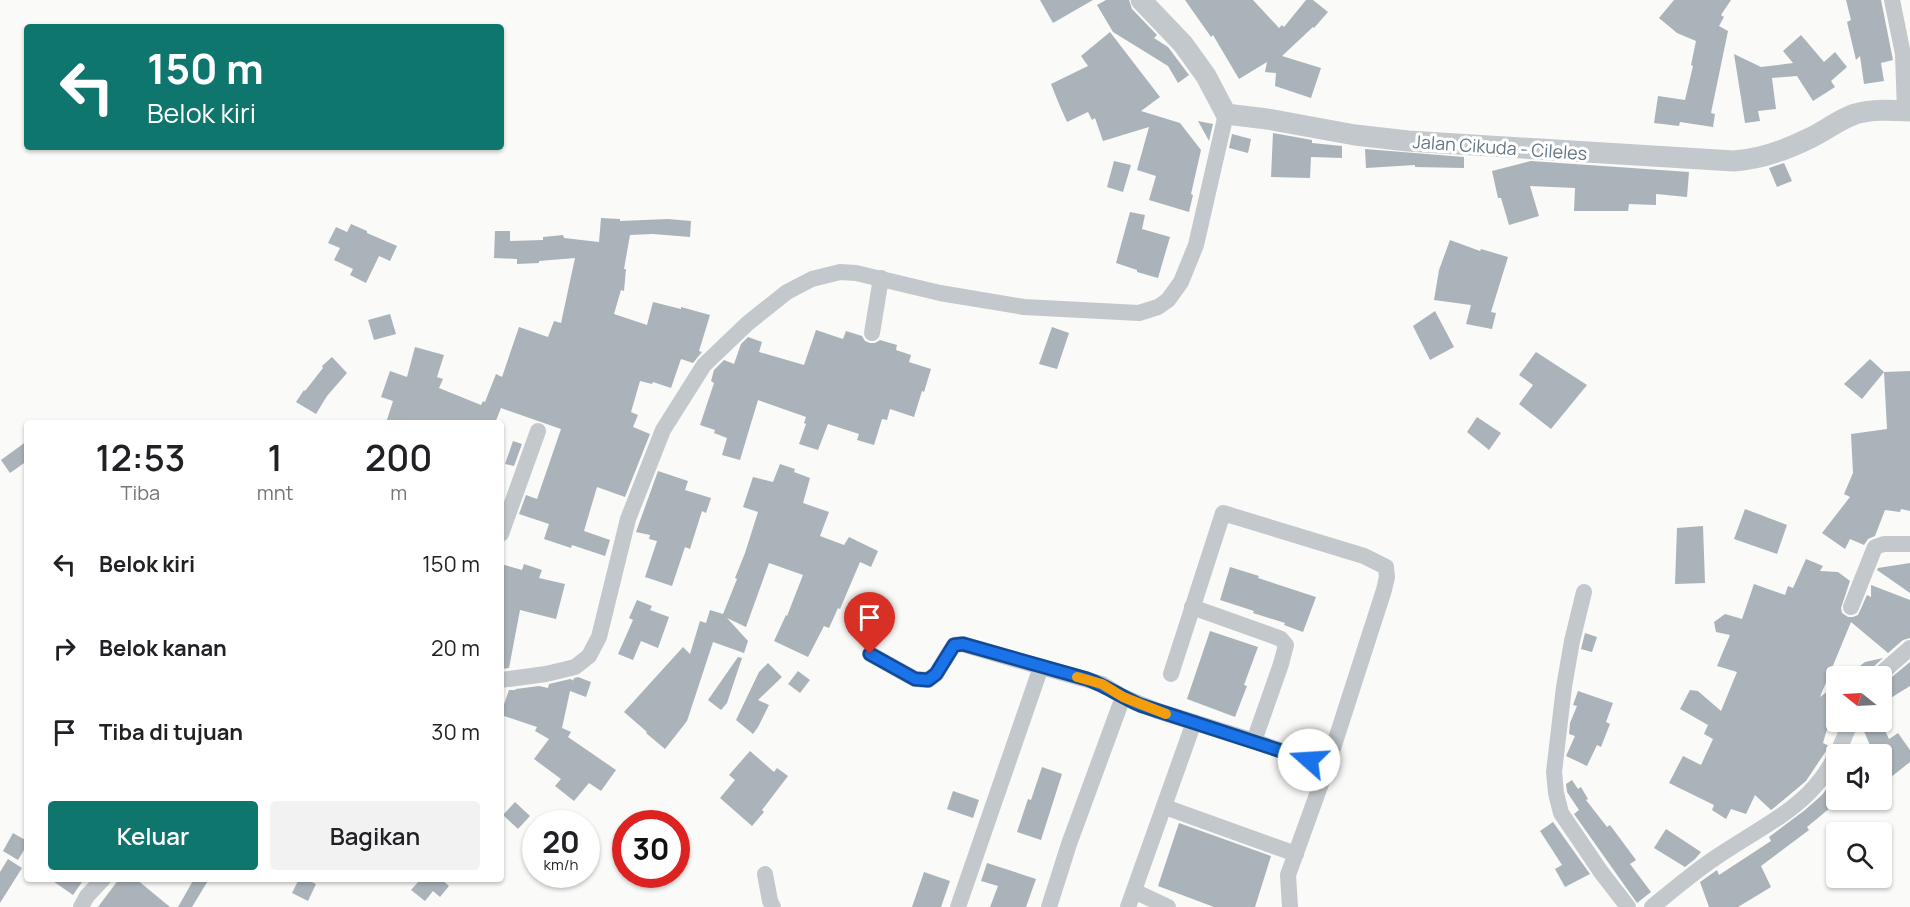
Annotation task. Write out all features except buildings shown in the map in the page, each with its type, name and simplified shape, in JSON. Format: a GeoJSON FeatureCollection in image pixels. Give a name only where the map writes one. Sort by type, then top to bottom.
{"type":"FeatureCollection","features":[{"type":"Feature","properties":{"kind":"street"},"geometry":{"type":"LineString","coordinates":[[504,681],[575,667],[589,656],[599,637],[627,519],[663,430],[704,365],[748,323],[787,292],[812,279],[840,272],[856,273],[940,293],[1024,307],[1139,313],[1158,307],[1168,300],[1181,282],[1196,246],[1226,114],[1206,76],[1183,44],[1140,0]]}},
{"type":"Feature","properties":{"kind":"street"},"geometry":{"type":"LineString","coordinates":[[1892,0],[1903,54],[1907,111]]}},
{"type":"Feature","properties":{"kind":"street","name":"Jalan Cikuda - Cileles"},"geometry":{"type":"LineString","coordinates":[[1226,114],[1354,135],[1408,141],[1734,161],[1748,160],[1788,148],[1854,115],[1875,111],[1907,111]]}},
{"type":"Feature","properties":{"kind":"street"},"geometry":{"type":"LineString","coordinates":[[872,333],[881,278]]}},
{"type":"Feature","properties":{"kind":"street"},"geometry":{"type":"LineString","coordinates":[[504,526],[538,431]]}},
{"type":"Feature","properties":{"kind":"street"},"geometry":{"type":"LineString","coordinates":[[1171,674],[1223,513],[1364,556],[1386,567],[1387,577],[1384,590],[1327,767],[1288,875],[1290,907]]}},
{"type":"Feature","properties":{"kind":"street"},"geometry":{"type":"LineString","coordinates":[[1851,607],[1875,547],[1884,544],[1910,544]]}},
{"type":"Feature","properties":{"kind":"street"},"geometry":{"type":"LineString","coordinates":[[1584,592],[1564,687],[1554,772],[1556,793],[1561,813],[1628,907]]}},
{"type":"Feature","properties":{"kind":"street"},"geometry":{"type":"LineString","coordinates":[[1192,607],[1281,639],[1286,645],[1254,741]]}},
{"type":"Feature","properties":{"kind":"street"},"geometry":{"type":"LineString","coordinates":[[870,654],[915,679],[928,680],[936,674],[954,645],[963,644],[1102,684],[1123,697],[1158,711],[1327,767]]}},
{"type":"Feature","properties":{"kind":"street"},"geometry":{"type":"LineString","coordinates":[[1889,666],[1910,648]]}},
{"type":"Feature","properties":{"kind":"street"},"geometry":{"type":"LineString","coordinates":[[958,907],[1041,667]]}},
{"type":"Feature","properties":{"kind":"street"},"geometry":{"type":"LineString","coordinates":[[1049,907],[1069,844],[1123,697]]}},
{"type":"Feature","properties":{"kind":"street"},"geometry":{"type":"LineString","coordinates":[[1168,907],[1131,899],[1194,722]]}},
{"type":"Feature","properties":{"kind":"street"},"geometry":{"type":"LineString","coordinates":[[1652,907],[1716,857],[1797,805],[1818,784],[1832,764],[1846,732]]}},
{"type":"Feature","properties":{"kind":"street"},"geometry":{"type":"LineString","coordinates":[[1165,807],[1296,854]]}},
{"type":"Feature","properties":{"kind":"street"},"geometry":{"type":"LineString","coordinates":[[765,874],[773,907]]}},
{"type":"Feature","properties":{"kind":"street"},"geometry":{"type":"LineString","coordinates":[[81,907],[87,896],[100,882]]}},
{"type":"Feature","properties":{"kind":"slow traffic"},"geometry":{"type":"LineString","coordinates":[[1077,677],[1102,684],[1140,705],[1166,714]]}},
{"type":"Feature","properties":{"kind":"route"},"geometry":{"type":"LineString","coordinates":[[870,654],[915,679],[928,680],[936,674],[954,645],[963,644],[1102,684],[1140,705],[1309,760]]}}]}
